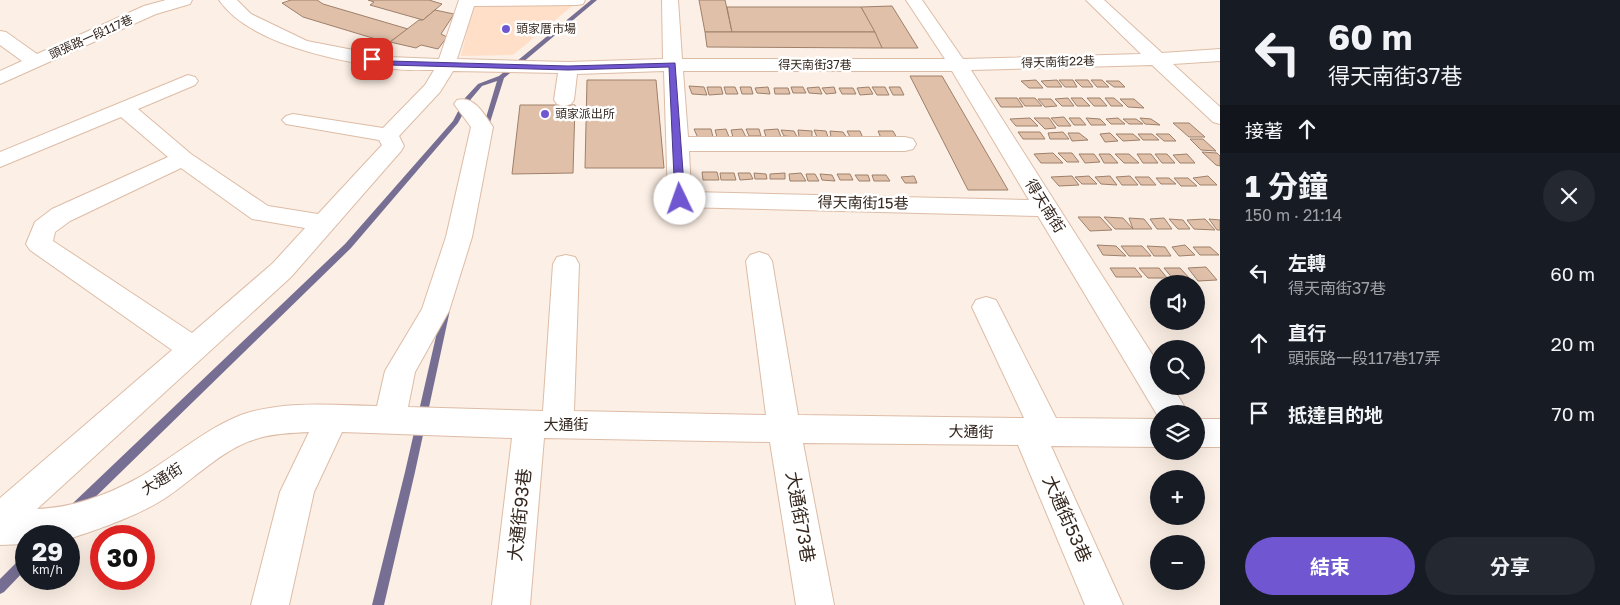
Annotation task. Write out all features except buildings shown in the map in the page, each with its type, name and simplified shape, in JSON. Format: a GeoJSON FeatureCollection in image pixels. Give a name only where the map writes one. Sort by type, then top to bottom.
{"type":"FeatureCollection","features":[{"type":"Feature","properties":{"kind":"street","name":"頭張路一段117巷"},"geometry":{"type":"LineString","coordinates":[[0,78],[150,10],[184,0]]}},
{"type":"Feature","properties":{"kind":"street","name":"得天南街37巷"},"geometry":{"type":"LineString","coordinates":[[227,0],[245,18],[302,45],[389,63],[568,68],[672,65],[958,65]]}},
{"type":"Feature","properties":{"kind":"street"},"geometry":{"type":"LineString","coordinates":[[388,135],[433,88],[446,65],[467,0],[577,0]]}},
{"type":"Feature","properties":{"kind":"street"},"geometry":{"type":"LineString","coordinates":[[670,0],[677,144],[905,144]]}},
{"type":"Feature","properties":{"kind":"street","name":"得天南街"},"geometry":{"type":"LineString","coordinates":[[914,0],[958,65],[1167,405]]}},
{"type":"Feature","properties":{"kind":"street"},"geometry":{"type":"LineString","coordinates":[[1094,0],[1220,118]]}},
{"type":"Feature","properties":{"kind":"street"},"geometry":{"type":"LineString","coordinates":[[0,36],[36,62]]}},
{"type":"Feature","properties":{"kind":"street","name":"得天南街22巷"},"geometry":{"type":"LineString","coordinates":[[958,65],[1158,59],[1220,55]]}},
{"type":"Feature","properties":{"kind":"street"},"geometry":{"type":"LineString","coordinates":[[564,100],[568,68]]}},
{"type":"Feature","properties":{"kind":"street"},"geometry":{"type":"LineString","coordinates":[[0,160],[188,81]]}},
{"type":"Feature","properties":{"kind":"street"},"geometry":{"type":"LineString","coordinates":[[390,420],[400,371],[435,311],[459,237],[482,127],[464,104]]}},
{"type":"Feature","properties":{"kind":"street"},"geometry":{"type":"LineString","coordinates":[[124,108],[183,159],[261,213],[324,223]]}},
{"type":"Feature","properties":{"kind":"street"},"geometry":{"type":"LineString","coordinates":[[293,120],[388,135]]}},
{"type":"Feature","properties":{"kind":"street"},"geometry":{"type":"LineString","coordinates":[[0,520],[282,270],[393,146],[388,135]]}},
{"type":"Feature","properties":{"kind":"street","name":"得天南街15巷"},"geometry":{"type":"LineString","coordinates":[[677,144],[680,199],[1046,208]]}},
{"type":"Feature","properties":{"kind":"street"},"geometry":{"type":"LineString","coordinates":[[183,159],[61,215],[44,228],[39,244],[193,349]]}},
{"type":"Feature","properties":{"kind":"street","name":"大通街73巷"},"geometry":{"type":"LineString","coordinates":[[759,261],[784,429],[815,605]]}},
{"type":"Feature","properties":{"kind":"street","name":"大通街93巷"},"geometry":{"type":"LineString","coordinates":[[511,605],[543,424],[566,264]]}},
{"type":"Feature","properties":{"kind":"street","name":"大通街53巷"},"geometry":{"type":"LineString","coordinates":[[986,307],[1038,432],[1104,605]]}},
{"type":"Feature","properties":{"kind":"street"},"geometry":{"type":"LineString","coordinates":[[270,605],[297,492],[332,418]]}},
{"type":"Feature","properties":{"kind":"street","name":"大通街"},"geometry":{"type":"LineString","coordinates":[[0,528],[60,525],[102,511],[150,489],[216,443],[250,426],[284,420],[332,418],[784,429],[1150,433]]}},
{"type":"Feature","properties":{"kind":"street"},"geometry":{"type":"LineString","coordinates":[[1205,433],[1220,433]]}},
{"type":"Feature","properties":{"kind":"shaded area","name":"頭家厝市場"},"geometry":{"type":"Polygon","coordinates":[[[474,2],[577,2],[513,55],[461,56],[474,2]]]}},
{"type":"Feature","properties":{"kind":"waterway"},"geometry":{"type":"LineString","coordinates":[[501,77],[594,0]]}},
{"type":"Feature","properties":{"kind":"waterway"},"geometry":{"type":"LineString","coordinates":[[76,508],[348,246],[456,122],[468,98],[480,85],[501,77]]}},
{"type":"Feature","properties":{"kind":"waterway"},"geometry":{"type":"LineString","coordinates":[[485,131],[501,77]]}},
{"type":"Feature","properties":{"kind":"waterway"},"geometry":{"type":"LineString","coordinates":[[378,605],[446,310]]}},
{"type":"Feature","properties":{"kind":"waterway"},"geometry":{"type":"LineString","coordinates":[[0,588],[15,572]]}},
{"type":"Feature","properties":{"kind":"place","name":"頭家厝市場"},"geometry":{"type":"Point","coordinates":[506,29]}},
{"type":"Feature","properties":{"kind":"place","name":"頭家派出所"},"geometry":{"type":"Point","coordinates":[545,114]}},
{"type":"Feature","properties":{"kind":"route"},"geometry":{"type":"LineString","coordinates":[[372,59],[389,63],[568,68],[672,65],[680,199]]}}]}
